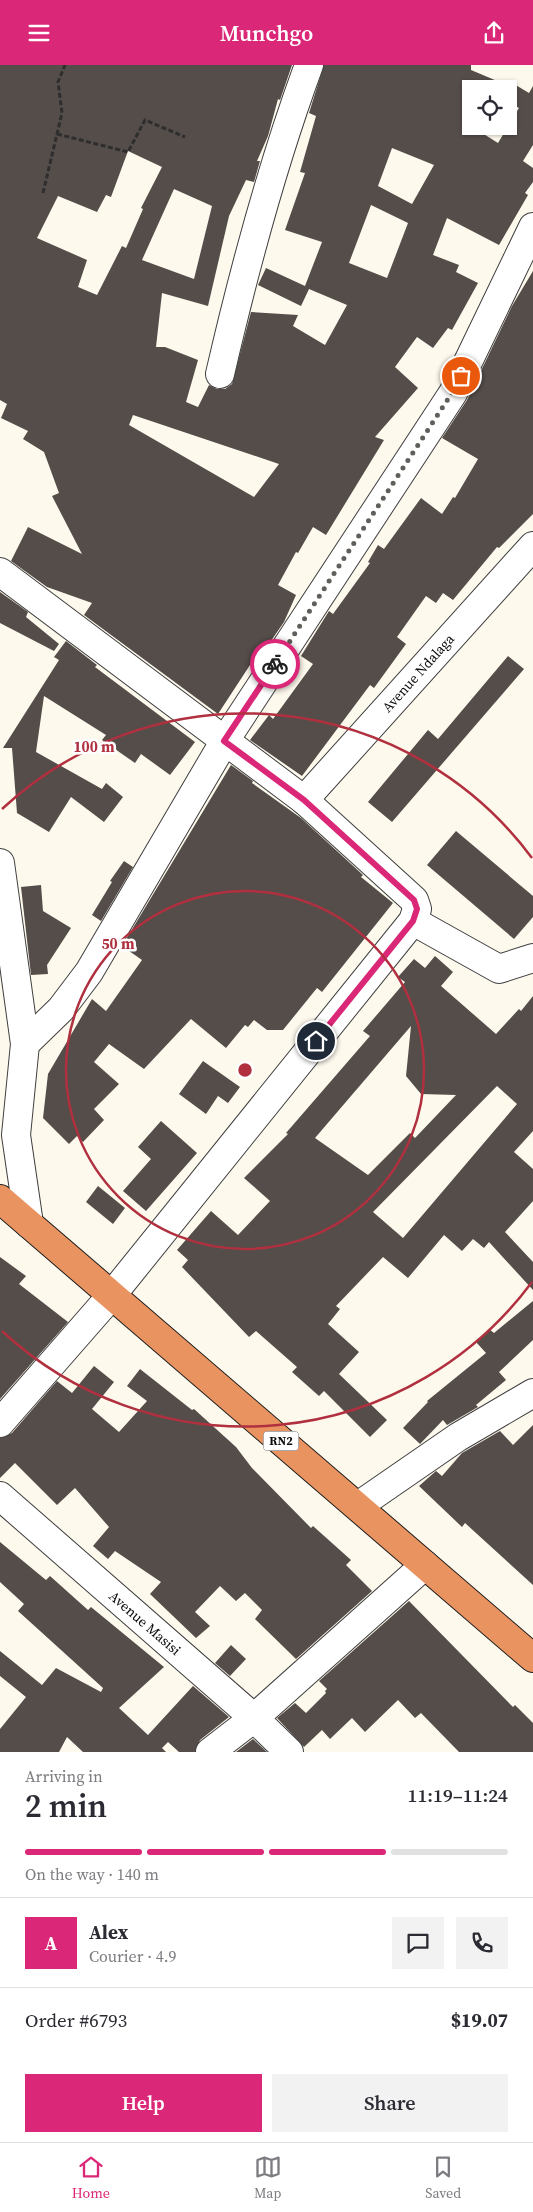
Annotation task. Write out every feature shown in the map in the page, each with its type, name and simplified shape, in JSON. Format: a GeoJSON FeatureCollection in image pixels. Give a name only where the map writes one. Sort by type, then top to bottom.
{"type":"FeatureCollection","features":[{"type":"Feature","properties":{"kind":"highway","name":"RN2"},"geometry":{"type":"LineString","coordinates":[[0,1199],[533,1658]]}},
{"type":"Feature","properties":{"kind":"street"},"geometry":{"type":"LineString","coordinates":[[220,374],[238,293],[290,116],[309,65]]}},
{"type":"Feature","properties":{"kind":"street"},"geometry":{"type":"LineString","coordinates":[[25,1044],[61,1009],[89,972],[224,741],[452,393],[533,227]]}},
{"type":"Feature","properties":{"kind":"street","name":"Avenue Ndalaga"},"geometry":{"type":"LineString","coordinates":[[304,800],[533,546]]}},
{"type":"Feature","properties":{"kind":"street"},"geometry":{"type":"LineString","coordinates":[[0,572],[304,800],[414,900],[417,909],[413,921],[111,1296],[0,1423]]}},
{"type":"Feature","properties":{"kind":"street"},"geometry":{"type":"LineString","coordinates":[[0,863],[25,1044],[16,1135],[29,1225]]}},
{"type":"Feature","properties":{"kind":"street"},"geometry":{"type":"LineString","coordinates":[[413,921],[499,969],[533,958]]}},
{"type":"Feature","properties":{"kind":"street"},"geometry":{"type":"LineString","coordinates":[[358,1507],[458,1437],[533,1393]]}},
{"type":"Feature","properties":{"kind":"street","name":"Avenue Masisi"},"geometry":{"type":"LineString","coordinates":[[0,1496],[254,1718],[289,1752]]}},
{"type":"Feature","properties":{"kind":"street"},"geometry":{"type":"LineString","coordinates":[[210,1752],[254,1718],[425,1565]]}},
{"type":"Feature","properties":{"kind":"path"},"geometry":{"type":"LineString","coordinates":[[43,193],[62,113],[58,82],[65,65]]}},
{"type":"Feature","properties":{"kind":"path"},"geometry":{"type":"LineString","coordinates":[[57,134],[128,151],[145,120],[185,137]]}},
{"type":"Feature","properties":{"kind":"building"},"geometry":{"type":"Polygon","coordinates":[[[0,65],[292,65],[280,100],[278,99],[268,136],[257,161],[260,161],[254,182],[246,180],[229,216],[208,306],[162,293],[156,347],[165,347],[198,360],[186,402],[198,407],[209,385],[217,389],[225,389],[232,384],[251,312],[298,315],[293,326],[325,345],[347,305],[309,289],[301,306],[258,285],[266,268],[305,286],[322,242],[285,230],[305,173],[300,172],[316,116],[309,113],[324,65],[471,65],[471,70],[495,80],[462,80],[462,135],[485,135],[498,143],[503,135],[517,135],[517,111],[519,108],[517,107],[517,86],[529,93],[533,86],[533,145],[523,161],[533,168],[533,182],[525,193],[528,195],[499,245],[447,218],[433,255],[459,265],[456,272],[478,283],[452,330],[448,328],[433,348],[417,337],[395,367],[418,388],[375,437],[384,440],[326,535],[313,527],[298,553],[296,552],[278,585],[296,595],[284,622],[253,667],[250,665],[218,714],[84,615],[92,603],[47,587],[11,561],[28,527],[82,554],[52,496],[59,493],[44,452],[23,439],[28,431],[1,418],[7,404],[0,400],[0,65]],[[392,148],[378,186],[412,204],[434,165],[392,148]],[[128,151],[111,197],[106,195],[97,212],[58,196],[37,238],[87,260],[78,287],[97,295],[122,246],[126,248],[143,209],[141,208],[162,167],[128,151]],[[174,189],[142,260],[194,279],[212,206],[174,189]],[[371,205],[349,263],[387,278],[408,223],[371,205]],[[133,415],[129,425],[254,497],[279,464],[133,415]]]}},
{"type":"Feature","properties":{"kind":"building"},"geometry":{"type":"Polygon","coordinates":[[[533,271],[533,514],[499,548],[497,547],[453,600],[443,593],[436,603],[426,596],[397,637],[406,644],[374,688],[370,685],[302,776],[250,740],[269,715],[273,719],[313,664],[301,656],[329,611],[333,614],[370,563],[368,562],[378,545],[384,549],[421,498],[442,514],[453,497],[455,498],[478,459],[442,438],[467,400],[512,306],[533,271]]]}},
{"type":"Feature","properties":{"kind":"building"},"geometry":{"type":"Polygon","coordinates":[[[0,592],[28,612],[26,617],[59,644],[54,651],[0,623],[0,592]]]}},
{"type":"Feature","properties":{"kind":"building"},"geometry":{"type":"Polygon","coordinates":[[[66,641],[97,665],[95,667],[195,742],[170,775],[141,754],[135,763],[102,740],[106,735],[44,696],[36,752],[102,789],[106,783],[123,797],[104,822],[71,797],[49,832],[17,813],[12,748],[3,748],[59,660],[54,657],[66,641]]]}},
{"type":"Feature","properties":{"kind":"building"},"geometry":{"type":"Polygon","coordinates":[[[508,656],[524,669],[392,822],[368,802],[428,730],[438,739],[508,656]]]}},
{"type":"Feature","properties":{"kind":"building"},"geometry":{"type":"Polygon","coordinates":[[[231,765],[253,781],[252,783],[301,818],[363,875],[361,877],[393,903],[322,992],[317,988],[283,1030],[267,1030],[254,1020],[248,1027],[245,1025],[226,1048],[191,1019],[144,1069],[109,1044],[94,1062],[119,1084],[94,1109],[104,1120],[83,1142],[77,1136],[69,1144],[43,1118],[48,1074],[92,999],[106,1011],[142,960],[122,946],[231,765]]]}},
{"type":"Feature","properties":{"kind":"building"},"geometry":{"type":"Polygon","coordinates":[[[456,831],[533,896],[533,917],[514,939],[427,865],[456,831]]]}},
{"type":"Feature","properties":{"kind":"building"},"geometry":{"type":"Polygon","coordinates":[[[124,861],[133,867],[101,921],[92,915],[112,882],[110,881],[124,861]]]}},
{"type":"Feature","properties":{"kind":"building"},"geometry":{"type":"Polygon","coordinates":[[[41,885],[43,911],[71,928],[47,965],[48,974],[31,975],[21,887],[41,885]]]}},
{"type":"Feature","properties":{"kind":"building"},"geometry":{"type":"Polygon","coordinates":[[[435,956],[453,972],[441,986],[496,1034],[519,1009],[521,1011],[533,996],[533,1131],[514,1152],[533,1169],[533,1201],[505,1232],[533,1262],[533,1290],[489,1242],[484,1248],[473,1239],[462,1251],[444,1235],[408,1278],[383,1257],[336,1306],[340,1309],[328,1324],[359,1352],[339,1374],[387,1420],[370,1437],[324,1391],[319,1396],[292,1372],[297,1367],[256,1331],[249,1337],[182,1267],[188,1260],[177,1250],[211,1211],[238,1235],[270,1201],[244,1178],[288,1134],[286,1133],[370,1036],[363,1031],[405,982],[398,977],[414,959],[425,968],[435,956]],[[411,1026],[315,1138],[368,1175],[410,1133],[415,1138],[456,1095],[421,1094],[406,1076],[411,1026]],[[497,1086],[373,1212],[403,1238],[517,1104],[497,1086]]]}},
{"type":"Feature","properties":{"kind":"building"},"geometry":{"type":"Polygon","coordinates":[[[203,1061],[240,1087],[228,1103],[218,1096],[206,1114],[179,1094],[203,1061]]]}},
{"type":"Feature","properties":{"kind":"building"},"geometry":{"type":"Polygon","coordinates":[[[161,1121],[197,1153],[146,1211],[123,1191],[151,1159],[138,1147],[161,1121]]]}},
{"type":"Feature","properties":{"kind":"building"},"geometry":{"type":"Polygon","coordinates":[[[98,1186],[125,1208],[113,1224],[86,1202],[98,1186]]]}},
{"type":"Feature","properties":{"kind":"building"},"geometry":{"type":"Polygon","coordinates":[[[0,1257],[26,1276],[19,1284],[68,1322],[0,1399],[0,1257]]]}},
{"type":"Feature","properties":{"kind":"building"},"geometry":{"type":"Polygon","coordinates":[[[533,1301],[533,1340],[499,1372],[506,1380],[476,1405],[478,1407],[447,1425],[443,1420],[420,1444],[403,1428],[427,1401],[486,1353],[476,1342],[489,1329],[494,1333],[533,1301]]]}},
{"type":"Feature","properties":{"kind":"building"},"geometry":{"type":"Polygon","coordinates":[[[94,1366],[114,1382],[92,1409],[119,1432],[147,1401],[127,1386],[140,1369],[192,1410],[194,1409],[236,1447],[252,1468],[311,1528],[313,1526],[351,1560],[346,1565],[372,1591],[296,1659],[255,1619],[262,1610],[245,1593],[236,1601],[220,1586],[195,1612],[210,1626],[196,1638],[150,1594],[161,1582],[115,1551],[108,1559],[93,1546],[109,1527],[75,1488],[57,1505],[15,1463],[0,1478],[0,1438],[12,1433],[57,1381],[72,1393],[94,1366]]]}},
{"type":"Feature","properties":{"kind":"building"},"geometry":{"type":"Polygon","coordinates":[[[533,1425],[533,1585],[465,1523],[462,1527],[419,1486],[436,1471],[442,1476],[462,1453],[500,1431],[513,1445],[533,1425]]]}},
{"type":"Feature","properties":{"kind":"building"},"geometry":{"type":"Polygon","coordinates":[[[0,1542],[46,1580],[50,1576],[88,1610],[91,1607],[164,1667],[119,1708],[148,1735],[193,1686],[229,1717],[200,1740],[195,1752],[179,1752],[168,1742],[162,1748],[166,1752],[83,1752],[67,1737],[59,1752],[0,1752],[0,1729],[26,1697],[0,1676],[0,1651],[42,1685],[56,1668],[101,1692],[103,1688],[18,1611],[24,1604],[0,1582],[0,1542]]]}},
{"type":"Feature","properties":{"kind":"building"},"geometry":{"type":"Polygon","coordinates":[[[409,1601],[513,1707],[515,1705],[533,1723],[533,1752],[459,1752],[421,1713],[415,1718],[398,1700],[365,1732],[352,1718],[330,1739],[322,1730],[304,1747],[277,1718],[295,1703],[306,1713],[326,1693],[327,1689],[319,1681],[409,1601]]]}},
{"type":"Feature","properties":{"kind":"building"},"geometry":{"type":"Polygon","coordinates":[[[231,1645],[246,1659],[230,1676],[215,1663],[231,1645]]]}},
{"type":"Feature","properties":{"kind":"building"},"geometry":{"type":"Polygon","coordinates":[[[253,1739],[267,1752],[236,1752],[253,1739]]]}},
{"type":"Feature","properties":{"kind":"way so far"},"geometry":{"type":"LineString","coordinates":[[275,664],[452,393],[461,376]]}},
{"type":"Feature","properties":{"kind":"route"},"geometry":{"type":"LineString","coordinates":[[275,664],[224,741],[304,800],[414,900],[417,909],[413,921],[316,1041]]}}]}
